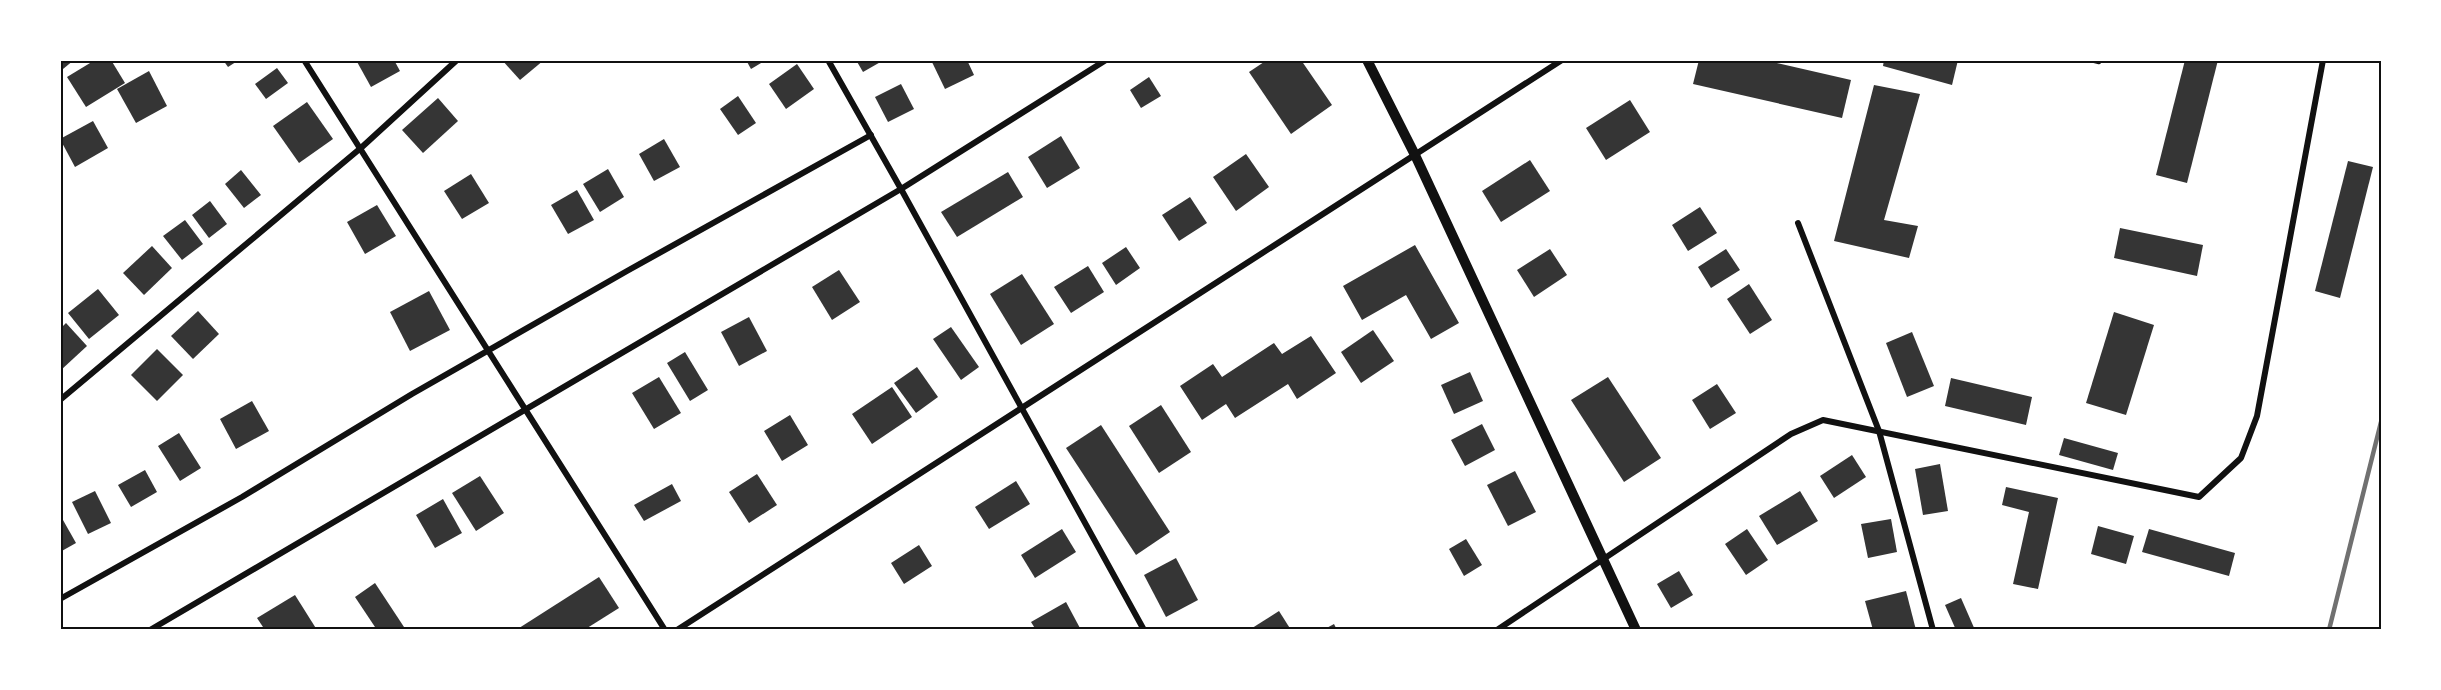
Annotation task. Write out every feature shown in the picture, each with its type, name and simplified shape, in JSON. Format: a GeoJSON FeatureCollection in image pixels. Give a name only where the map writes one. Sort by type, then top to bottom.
{"type":"FeatureCollection","features":[{"type":"Feature","properties":{"kind":"street"},"geometry":{"type":"LineString","coordinates":[[304,60],[362,147],[665,630]]}},
{"type":"Feature","properties":{"kind":"street"},"geometry":{"type":"LineString","coordinates":[[60,400],[362,147],[457,60]]}},
{"type":"Feature","properties":{"kind":"street"},"geometry":{"type":"LineString","coordinates":[[828,60],[902,189],[1144,630]]}},
{"type":"Feature","properties":{"kind":"street"},"geometry":{"type":"LineString","coordinates":[[150,630],[902,189],[1106,60]]}},
{"type":"Feature","properties":{"kind":"street"},"geometry":{"type":"LineString","coordinates":[[1367,60],[1415,155],[1636,630]]}},
{"type":"Feature","properties":{"kind":"street"},"geometry":{"type":"LineString","coordinates":[[677,630],[1562,60]]}},
{"type":"Feature","properties":{"kind":"street"},"geometry":{"type":"LineString","coordinates":[[1497,630],[1791,434],[1823,420],[2199,497],[2241,458],[2257,416],[2323,60]]}},
{"type":"Feature","properties":{"kind":"street"},"geometry":{"type":"LineString","coordinates":[[60,599],[242,497],[489,350],[871,135]]}},
{"type":"Feature","properties":{"kind":"street"},"geometry":{"type":"LineString","coordinates":[[1798,223],[1879,430],[1933,630]]}},
{"type":"Feature","properties":{"kind":"lane"},"geometry":{"type":"LineString","coordinates":[[2091,60],[2099,62],[2100,60]]}},
{"type":"Feature","properties":{"kind":"building"},"geometry":{"type":"Polygon","coordinates":[[[60,60],[74,60],[63,69],[60,60]]]}},
{"type":"Feature","properties":{"kind":"building"},"geometry":{"type":"Polygon","coordinates":[[[95,60],[111,60],[125,83],[86,107],[67,77],[95,60]]]}},
{"type":"Feature","properties":{"kind":"building"},"geometry":{"type":"Polygon","coordinates":[[[223,60],[239,60],[228,67],[223,60]]]}},
{"type":"Feature","properties":{"kind":"building"},"geometry":{"type":"Polygon","coordinates":[[[356,60],[394,60],[400,71],[371,87],[356,60]]]}},
{"type":"Feature","properties":{"kind":"building"},"geometry":{"type":"Polygon","coordinates":[[[502,60],[544,60],[520,80],[502,60]]]}},
{"type":"Feature","properties":{"kind":"building"},"geometry":{"type":"Polygon","coordinates":[[[746,60],[766,60],[751,69],[746,60]]]}},
{"type":"Feature","properties":{"kind":"building"},"geometry":{"type":"Polygon","coordinates":[[[856,60],[884,60],[863,72],[856,60]]]}},
{"type":"Feature","properties":{"kind":"building"},"geometry":{"type":"Polygon","coordinates":[[[931,60],[967,60],[974,75],[945,89],[931,60]]]}},
{"type":"Feature","properties":{"kind":"building"},"geometry":{"type":"Polygon","coordinates":[[[1267,60],[1301,60],[1332,105],[1291,134],[1249,72],[1267,60]]]}},
{"type":"Feature","properties":{"kind":"building"},"geometry":{"type":"Polygon","coordinates":[[[1699,60],[1764,60],[1851,80],[1842,118],[1693,84],[1699,60]]]}},
{"type":"Feature","properties":{"kind":"building"},"geometry":{"type":"Polygon","coordinates":[[[1884,60],[1958,60],[1952,85],[1883,66],[1884,60]]]}},
{"type":"Feature","properties":{"kind":"building"},"geometry":{"type":"Polygon","coordinates":[[[2185,60],[2218,60],[2187,183],[2156,175],[2185,60]]]}},
{"type":"Feature","properties":{"kind":"building"},"geometry":{"type":"Polygon","coordinates":[[[797,64],[814,89],[786,109],[769,84],[797,64]]]}},
{"type":"Feature","properties":{"kind":"building"},"geometry":{"type":"Polygon","coordinates":[[[277,68],[288,83],[266,99],[255,84],[277,68]]]}},
{"type":"Feature","properties":{"kind":"building"},"geometry":{"type":"Polygon","coordinates":[[[149,71],[167,106],[136,123],[117,89],[149,71]]]}},
{"type":"Feature","properties":{"kind":"building"},"geometry":{"type":"Polygon","coordinates":[[[1149,77],[1161,96],[1141,108],[1130,90],[1149,77]]]}},
{"type":"Feature","properties":{"kind":"building"},"geometry":{"type":"Polygon","coordinates":[[[901,84],[914,109],[888,122],[875,97],[901,84]]]}},
{"type":"Feature","properties":{"kind":"building"},"geometry":{"type":"Polygon","coordinates":[[[1874,85],[1920,94],[1884,220],[1918,226],[1909,258],[1834,241],[1874,85]]]}},
{"type":"Feature","properties":{"kind":"building"},"geometry":{"type":"Polygon","coordinates":[[[738,96],[756,123],[738,135],[720,109],[738,96]]]}},
{"type":"Feature","properties":{"kind":"building"},"geometry":{"type":"Polygon","coordinates":[[[438,98],[458,121],[423,153],[402,130],[438,98]]]}},
{"type":"Feature","properties":{"kind":"building"},"geometry":{"type":"Polygon","coordinates":[[[1630,100],[1650,132],[1606,160],[1586,128],[1630,100]]]}},
{"type":"Feature","properties":{"kind":"building"},"geometry":{"type":"Polygon","coordinates":[[[307,102],[333,139],[299,163],[273,126],[307,102]]]}},
{"type":"Feature","properties":{"kind":"building"},"geometry":{"type":"Polygon","coordinates":[[[93,121],[108,148],[75,167],[60,139],[93,121]]]}},
{"type":"Feature","properties":{"kind":"building"},"geometry":{"type":"Polygon","coordinates":[[[1061,136],[1080,168],[1047,188],[1028,157],[1061,136]]]}},
{"type":"Feature","properties":{"kind":"building"},"geometry":{"type":"Polygon","coordinates":[[[664,139],[680,167],[654,181],[639,154],[664,139]]]}},
{"type":"Feature","properties":{"kind":"building"},"geometry":{"type":"Polygon","coordinates":[[[1246,154],[1269,187],[1236,211],[1213,177],[1246,154]]]}},
{"type":"Feature","properties":{"kind":"building"},"geometry":{"type":"Polygon","coordinates":[[[1530,160],[1550,191],[1501,222],[1482,191],[1530,160]]]}},
{"type":"Feature","properties":{"kind":"building"},"geometry":{"type":"Polygon","coordinates":[[[2348,161],[2373,167],[2340,298],[2315,291],[2348,161]]]}},
{"type":"Feature","properties":{"kind":"building"},"geometry":{"type":"Polygon","coordinates":[[[608,169],[624,197],[600,212],[583,184],[608,169]]]}},
{"type":"Feature","properties":{"kind":"building"},"geometry":{"type":"Polygon","coordinates":[[[241,170],[261,195],[244,208],[225,184],[241,170]]]}},
{"type":"Feature","properties":{"kind":"building"},"geometry":{"type":"Polygon","coordinates":[[[1008,172],[1023,197],[957,237],[941,212],[1008,172]]]}},
{"type":"Feature","properties":{"kind":"building"},"geometry":{"type":"Polygon","coordinates":[[[471,174],[489,203],[462,219],[444,191],[471,174]]]}},
{"type":"Feature","properties":{"kind":"building"},"geometry":{"type":"Polygon","coordinates":[[[577,190],[594,220],[568,234],[551,205],[577,190]]]}},
{"type":"Feature","properties":{"kind":"building"},"geometry":{"type":"Polygon","coordinates":[[[1190,197],[1207,223],[1179,241],[1162,215],[1190,197]]]}},
{"type":"Feature","properties":{"kind":"building"},"geometry":{"type":"Polygon","coordinates":[[[210,201],[227,224],[209,238],[192,215],[210,201]]]}},
{"type":"Feature","properties":{"kind":"building"},"geometry":{"type":"Polygon","coordinates":[[[377,205],[396,236],[365,254],[347,222],[377,205]]]}},
{"type":"Feature","properties":{"kind":"building"},"geometry":{"type":"Polygon","coordinates":[[[1700,207],[1717,233],[1688,251],[1672,225],[1700,207]]]}},
{"type":"Feature","properties":{"kind":"building"},"geometry":{"type":"Polygon","coordinates":[[[185,220],[203,244],[182,260],[163,236],[185,220]]]}},
{"type":"Feature","properties":{"kind":"building"},"geometry":{"type":"Polygon","coordinates":[[[2120,228],[2203,245],[2197,276],[2114,258],[2120,228]]]}},
{"type":"Feature","properties":{"kind":"building"},"geometry":{"type":"Polygon","coordinates":[[[1415,245],[1459,323],[1431,339],[1406,295],[1362,320],[1343,286],[1415,245]]]}},
{"type":"Feature","properties":{"kind":"building"},"geometry":{"type":"Polygon","coordinates":[[[152,246],[172,268],[144,295],[123,273],[152,246]]]}},
{"type":"Feature","properties":{"kind":"building"},"geometry":{"type":"Polygon","coordinates":[[[1126,247],[1140,268],[1116,285],[1102,263],[1126,247]]]}},
{"type":"Feature","properties":{"kind":"building"},"geometry":{"type":"Polygon","coordinates":[[[1550,249],[1567,275],[1534,297],[1517,270],[1550,249]]]}},
{"type":"Feature","properties":{"kind":"building"},"geometry":{"type":"Polygon","coordinates":[[[1726,249],[1740,270],[1711,288],[1698,267],[1726,249]]]}},
{"type":"Feature","properties":{"kind":"building"},"geometry":{"type":"Polygon","coordinates":[[[1088,266],[1104,292],[1071,313],[1054,287],[1088,266]]]}},
{"type":"Feature","properties":{"kind":"building"},"geometry":{"type":"Polygon","coordinates":[[[839,270],[860,302],[832,320],[812,287],[839,270]]]}},
{"type":"Feature","properties":{"kind":"building"},"geometry":{"type":"Polygon","coordinates":[[[1022,274],[1054,324],[1021,345],[990,294],[1022,274]]]}},
{"type":"Feature","properties":{"kind":"building"},"geometry":{"type":"Polygon","coordinates":[[[1749,284],[1772,320],[1750,334],[1727,299],[1749,284]]]}},
{"type":"Feature","properties":{"kind":"building"},"geometry":{"type":"Polygon","coordinates":[[[98,289],[119,315],[89,339],[68,313],[98,289]]]}},
{"type":"Feature","properties":{"kind":"building"},"geometry":{"type":"Polygon","coordinates":[[[429,291],[450,330],[410,351],[390,312],[429,291]]]}},
{"type":"Feature","properties":{"kind":"building"},"geometry":{"type":"Polygon","coordinates":[[[198,311],[219,334],[193,359],[171,336],[198,311]]]}},
{"type":"Feature","properties":{"kind":"building"},"geometry":{"type":"Polygon","coordinates":[[[2114,312],[2154,325],[2126,415],[2086,403],[2114,312]]]}},
{"type":"Feature","properties":{"kind":"building"},"geometry":{"type":"Polygon","coordinates":[[[749,317],[767,351],[739,366],[721,332],[749,317]]]}},
{"type":"Feature","properties":{"kind":"building"},"geometry":{"type":"Polygon","coordinates":[[[66,323],[87,346],[61,370],[60,329],[66,323]]]}},
{"type":"Feature","properties":{"kind":"building"},"geometry":{"type":"Polygon","coordinates":[[[951,327],[979,367],[961,380],[933,339],[951,327]]]}},
{"type":"Feature","properties":{"kind":"building"},"geometry":{"type":"Polygon","coordinates":[[[1373,330],[1394,361],[1361,383],[1341,352],[1373,330]]]}},
{"type":"Feature","properties":{"kind":"building"},"geometry":{"type":"Polygon","coordinates":[[[1912,332],[1934,386],[1907,397],[1886,343],[1912,332]]]}},
{"type":"Feature","properties":{"kind":"building"},"geometry":{"type":"Polygon","coordinates":[[[1311,336],[1336,373],[1297,399],[1288,384],[1235,418],[1226,404],[1202,420],[1180,386],[1213,364],[1222,377],[1274,343],[1282,354],[1311,336]]]}},
{"type":"Feature","properties":{"kind":"building"},"geometry":{"type":"Polygon","coordinates":[[[157,349],[183,375],[157,401],[131,375],[157,349]]]}},
{"type":"Feature","properties":{"kind":"building"},"geometry":{"type":"Polygon","coordinates":[[[685,352],[708,390],[690,401],[667,363],[685,352]]]}},
{"type":"Feature","properties":{"kind":"building"},"geometry":{"type":"Polygon","coordinates":[[[917,367],[938,397],[916,413],[894,383],[917,367]]]}},
{"type":"Feature","properties":{"kind":"building"},"geometry":{"type":"Polygon","coordinates":[[[1470,372],[1483,401],[1454,414],[1441,385],[1470,372]]]}},
{"type":"Feature","properties":{"kind":"building"},"geometry":{"type":"Polygon","coordinates":[[[659,377],[681,413],[654,429],[632,393],[659,377]]]}},
{"type":"Feature","properties":{"kind":"building"},"geometry":{"type":"Polygon","coordinates":[[[1608,377],[1661,458],[1624,482],[1571,400],[1608,377]]]}},
{"type":"Feature","properties":{"kind":"building"},"geometry":{"type":"Polygon","coordinates":[[[1951,378],[2032,397],[2026,425],[1945,406],[1951,378]]]}},
{"type":"Feature","properties":{"kind":"building"},"geometry":{"type":"Polygon","coordinates":[[[1717,384],[1736,413],[1710,429],[1692,400],[1717,384]]]}},
{"type":"Feature","properties":{"kind":"building"},"geometry":{"type":"Polygon","coordinates":[[[892,387],[912,417],[872,444],[852,414],[892,387]]]}},
{"type":"Feature","properties":{"kind":"building"},"geometry":{"type":"Polygon","coordinates":[[[252,401],[269,431],[236,449],[220,419],[252,401]]]}},
{"type":"Feature","properties":{"kind":"building"},"geometry":{"type":"Polygon","coordinates":[[[1161,405],[1191,452],[1159,473],[1129,426],[1161,405]]]}},
{"type":"Feature","properties":{"kind":"building"},"geometry":{"type":"Polygon","coordinates":[[[790,415],[808,445],[782,461],[764,431],[790,415]]]}},
{"type":"Feature","properties":{"kind":"building"},"geometry":{"type":"Polygon","coordinates":[[[1482,424],[1495,450],[1465,466],[1451,440],[1482,424]]]}},
{"type":"Feature","properties":{"kind":"building"},"geometry":{"type":"Polygon","coordinates":[[[1101,425],[1170,532],[1136,555],[1066,448],[1101,425]]]}},
{"type":"Feature","properties":{"kind":"building"},"geometry":{"type":"Polygon","coordinates":[[[179,433],[201,468],[180,481],[158,446],[179,433]]]}},
{"type":"Feature","properties":{"kind":"building"},"geometry":{"type":"Polygon","coordinates":[[[2064,438],[2118,453],[2113,470],[2059,455],[2064,438]]]}},
{"type":"Feature","properties":{"kind":"building"},"geometry":{"type":"Polygon","coordinates":[[[1852,455],[1866,477],[1834,498],[1820,476],[1852,455]]]}},
{"type":"Feature","properties":{"kind":"building"},"geometry":{"type":"Polygon","coordinates":[[[1940,464],[1948,511],[1923,515],[1915,469],[1940,464]]]}},
{"type":"Feature","properties":{"kind":"building"},"geometry":{"type":"Polygon","coordinates":[[[145,470],[157,492],[131,507],[118,485],[145,470]]]}},
{"type":"Feature","properties":{"kind":"building"},"geometry":{"type":"Polygon","coordinates":[[[1515,471],[1536,512],[1508,526],[1487,485],[1515,471]]]}},
{"type":"Feature","properties":{"kind":"building"},"geometry":{"type":"Polygon","coordinates":[[[757,474],[777,505],[749,523],[729,492],[757,474]]]}},
{"type":"Feature","properties":{"kind":"building"},"geometry":{"type":"Polygon","coordinates":[[[480,476],[504,513],[476,531],[452,493],[480,476]]]}},
{"type":"Feature","properties":{"kind":"building"},"geometry":{"type":"Polygon","coordinates":[[[1016,481],[1030,504],[989,529],[975,507],[1016,481]]]}},
{"type":"Feature","properties":{"kind":"building"},"geometry":{"type":"Polygon","coordinates":[[[672,484],[681,501],[644,521],[634,505],[672,484]]]}},
{"type":"Feature","properties":{"kind":"building"},"geometry":{"type":"Polygon","coordinates":[[[2006,487],[2058,498],[2038,589],[2013,584],[2029,512],[2002,505],[2006,487]]]}},
{"type":"Feature","properties":{"kind":"building"},"geometry":{"type":"Polygon","coordinates":[[[95,491],[111,523],[88,534],[72,502],[95,491]]]}},
{"type":"Feature","properties":{"kind":"building"},"geometry":{"type":"Polygon","coordinates":[[[1800,491],[1818,521],[1777,545],[1759,516],[1800,491]]]}},
{"type":"Feature","properties":{"kind":"building"},"geometry":{"type":"Polygon","coordinates":[[[443,499],[462,533],[435,548],[416,515],[443,499]]]}},
{"type":"Feature","properties":{"kind":"building"},"geometry":{"type":"Polygon","coordinates":[[[1891,519],[1897,552],[1868,558],[1861,524],[1891,519]]]}},
{"type":"Feature","properties":{"kind":"building"},"geometry":{"type":"Polygon","coordinates":[[[63,520],[76,543],[60,552],[60,522],[63,520]]]}},
{"type":"Feature","properties":{"kind":"building"},"geometry":{"type":"Polygon","coordinates":[[[2098,526],[2134,536],[2126,564],[2091,554],[2098,526]]]}},
{"type":"Feature","properties":{"kind":"building"},"geometry":{"type":"Polygon","coordinates":[[[1062,529],[1076,552],[1035,578],[1021,555],[1062,529]]]}},
{"type":"Feature","properties":{"kind":"building"},"geometry":{"type":"Polygon","coordinates":[[[1747,529],[1768,560],[1746,575],[1725,544],[1747,529]]]}},
{"type":"Feature","properties":{"kind":"building"},"geometry":{"type":"Polygon","coordinates":[[[2149,529],[2235,553],[2229,576],[2142,552],[2149,529]]]}},
{"type":"Feature","properties":{"kind":"building"},"geometry":{"type":"Polygon","coordinates":[[[1466,539],[1482,565],[1464,576],[1449,549],[1466,539]]]}},
{"type":"Feature","properties":{"kind":"building"},"geometry":{"type":"Polygon","coordinates":[[[919,545],[932,566],[904,584],[891,563],[919,545]]]}},
{"type":"Feature","properties":{"kind":"building"},"geometry":{"type":"Polygon","coordinates":[[[1176,558],[1198,600],[1166,617],[1144,575],[1176,558]]]}},
{"type":"Feature","properties":{"kind":"building"},"geometry":{"type":"Polygon","coordinates":[[[1679,571],[1693,595],[1671,608],[1657,584],[1679,571]]]}},
{"type":"Feature","properties":{"kind":"building"},"geometry":{"type":"Polygon","coordinates":[[[599,577],[619,608],[584,630],[516,630],[599,577]]]}},
{"type":"Feature","properties":{"kind":"building"},"geometry":{"type":"Polygon","coordinates":[[[375,583],[404,627],[399,630],[377,630],[355,597],[375,583]]]}},
{"type":"Feature","properties":{"kind":"building"},"geometry":{"type":"Polygon","coordinates":[[[1906,591],[1916,630],[1873,630],[1865,601],[1906,591]]]}},
{"type":"Feature","properties":{"kind":"building"},"geometry":{"type":"Polygon","coordinates":[[[295,595],[317,630],[265,630],[257,618],[295,595]]]}},
{"type":"Feature","properties":{"kind":"building"},"geometry":{"type":"Polygon","coordinates":[[[1961,598],[1975,630],[1956,630],[1945,605],[1961,598]]]}},
{"type":"Feature","properties":{"kind":"building"},"geometry":{"type":"Polygon","coordinates":[[[1066,602],[1081,630],[1036,630],[1031,622],[1066,602]]]}},
{"type":"Feature","properties":{"kind":"building"},"geometry":{"type":"Polygon","coordinates":[[[1279,611],[1291,630],[1249,630],[1279,611]]]}},
{"type":"Feature","properties":{"kind":"building"},"geometry":{"type":"Polygon","coordinates":[[[1334,624],[1337,630],[1323,630],[1334,624]]]}},
{"type":"Feature","properties":{"kind":"railway"},"geometry":{"type":"LineString","coordinates":[[2329,630],[2381,422]]}}]}
